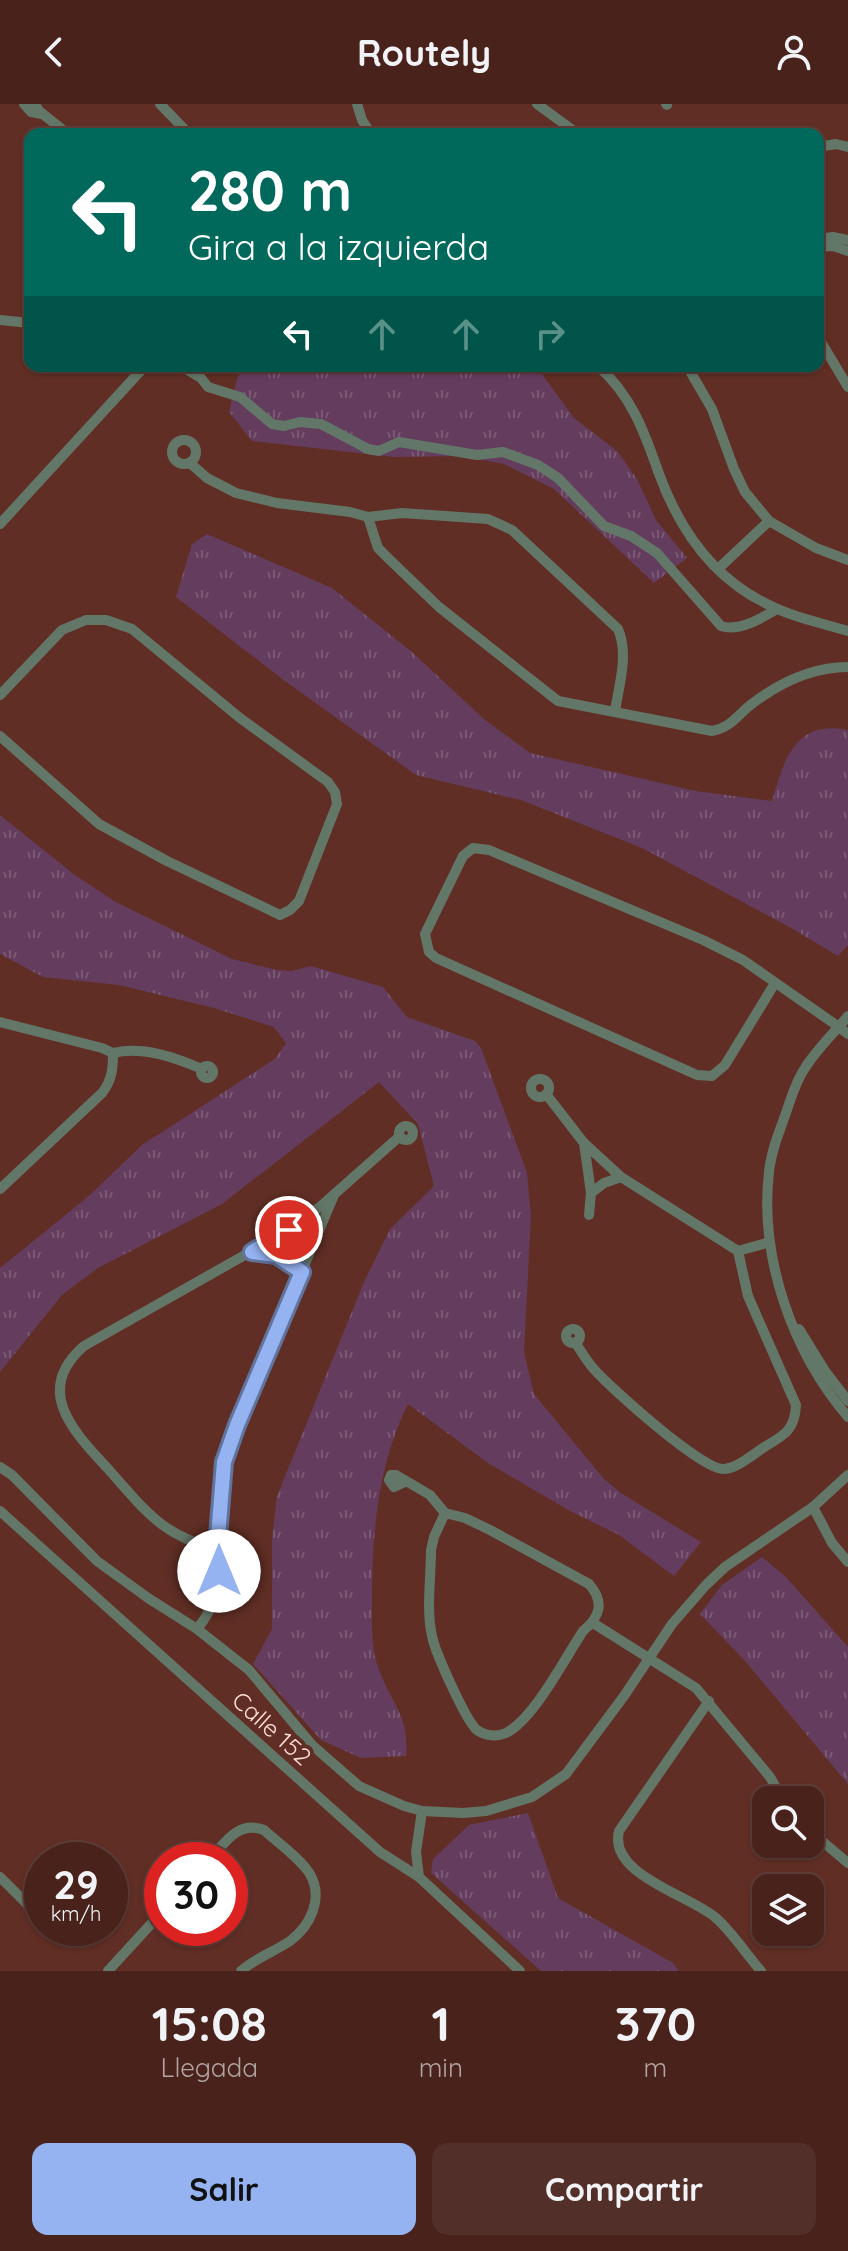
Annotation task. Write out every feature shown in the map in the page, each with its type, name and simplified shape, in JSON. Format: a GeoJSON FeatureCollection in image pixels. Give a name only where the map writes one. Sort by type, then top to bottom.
{"type":"FeatureCollection","features":[{"type":"Feature","properties":{"kind":"street"},"geometry":{"type":"LineString","coordinates":[[24,104],[31,112],[44,115]]}},
{"type":"Feature","properties":{"kind":"street"},"geometry":{"type":"LineString","coordinates":[[35,104],[60,128]]}},
{"type":"Feature","properties":{"kind":"street"},"geometry":{"type":"LineString","coordinates":[[160,104],[183,128]]}},
{"type":"Feature","properties":{"kind":"street"},"geometry":{"type":"LineString","coordinates":[[357,104],[367,128]]}},
{"type":"Feature","properties":{"kind":"street"},"geometry":{"type":"LineString","coordinates":[[537,104],[570,128]]}},
{"type":"Feature","properties":{"kind":"street"},"geometry":{"type":"LineString","coordinates":[[824,146],[836,144],[848,147]]}},
{"type":"Feature","properties":{"kind":"street"},"geometry":{"type":"LineString","coordinates":[[824,240],[846,246]]}},
{"type":"Feature","properties":{"kind":"street"},"geometry":{"type":"LineString","coordinates":[[824,247],[846,246]]}},
{"type":"Feature","properties":{"kind":"street"},"geometry":{"type":"LineString","coordinates":[[0,320],[24,322]]}},
{"type":"Feature","properties":{"kind":"street"},"geometry":{"type":"LineString","coordinates":[[824,347],[848,387]]}},
{"type":"Feature","properties":{"kind":"street"},"geometry":{"type":"LineString","coordinates":[[0,524],[136,372]]}},
{"type":"Feature","properties":{"kind":"street"},"geometry":{"type":"LineString","coordinates":[[191,372],[208,387],[240,397],[272,424],[321,424],[368,449],[379,451],[399,442],[477,455],[503,452],[515,456],[558,478],[604,526],[631,536],[657,553],[721,626],[740,626],[777,609]]}},
{"type":"Feature","properties":{"kind":"street"},"geometry":{"type":"LineString","coordinates":[[603,372],[631,403],[674,514],[697,547],[733,584],[777,609],[848,631]]}},
{"type":"Feature","properties":{"kind":"street"},"geometry":{"type":"LineString","coordinates":[[690,372],[712,409],[745,492],[769,521],[816,548],[848,560]]}},
{"type":"Feature","properties":{"kind":"street"},"geometry":{"type":"LineString","coordinates":[[190,463],[207,478],[236,493],[277,503],[368,517],[402,513],[488,519],[512,530],[618,629],[623,658],[615,711]]}},
{"type":"Feature","properties":{"kind":"street"},"geometry":{"type":"LineString","coordinates":[[368,517],[378,548],[389,559],[439,607],[558,701],[712,731],[722,730],[751,704],[785,683],[826,668],[848,667]]}},
{"type":"Feature","properties":{"kind":"street"},"geometry":{"type":"LineString","coordinates":[[718,569],[769,521]]}},
{"type":"Feature","properties":{"kind":"street"},"geometry":{"type":"LineString","coordinates":[[0,695],[62,630],[86,620],[106,620],[132,629],[230,710],[328,782],[335,792],[337,804],[299,901],[280,915],[167,861],[99,824],[0,736]]}},
{"type":"Feature","properties":{"kind":"street"},"geometry":{"type":"LineString","coordinates":[[775,983],[725,1065],[712,1076],[697,1075],[436,958],[429,952],[425,934],[463,856],[473,848],[489,850],[703,940],[743,960],[844,1030]]}},
{"type":"Feature","properties":{"kind":"street"},"geometry":{"type":"LineString","coordinates":[[848,1016],[844,1030],[804,1070],[778,1133],[769,1172],[770,1242],[788,1310],[812,1369],[848,1417]]}},
{"type":"Feature","properties":{"kind":"street"},"geometry":{"type":"LineString","coordinates":[[0,1022],[90,1043],[113,1053],[131,1049],[150,1052],[202,1069]]}},
{"type":"Feature","properties":{"kind":"street"},"geometry":{"type":"LineString","coordinates":[[0,1189],[102,1093],[110,1083],[113,1053]]}},
{"type":"Feature","properties":{"kind":"street"},"geometry":{"type":"LineString","coordinates":[[546,1094],[584,1143],[621,1177],[738,1251],[748,1296],[796,1405],[795,1419],[786,1434],[731,1468],[720,1469],[700,1460],[612,1388],[575,1342]]}},
{"type":"Feature","properties":{"kind":"street"},"geometry":{"type":"LineString","coordinates":[[217,1549],[180,1538],[166,1529],[147,1513],[78,1438],[66,1417],[61,1397],[62,1374],[69,1359],[84,1346],[289,1230],[400,1136]]}},
{"type":"Feature","properties":{"kind":"street"},"geometry":{"type":"LineString","coordinates":[[584,1143],[591,1193],[589,1215]]}},
{"type":"Feature","properties":{"kind":"street"},"geometry":{"type":"LineString","coordinates":[[591,1193],[604,1183],[621,1177]]}},
{"type":"Feature","properties":{"kind":"street"},"geometry":{"type":"LineString","coordinates":[[197,1629],[209,1614],[217,1593],[224,1462],[334,1194]]}},
{"type":"Feature","properties":{"kind":"street"},"geometry":{"type":"LineString","coordinates":[[738,1251],[770,1242]]}},
{"type":"Feature","properties":{"kind":"street"},"geometry":{"type":"LineString","coordinates":[[252,1252],[276,1255],[302,1272]]}},
{"type":"Feature","properties":{"kind":"street"},"geometry":{"type":"LineString","coordinates":[[788,1310],[825,1371],[848,1401]]}},
{"type":"Feature","properties":{"kind":"street"},"geometry":{"type":"LineString","coordinates":[[0,1467],[12,1475],[97,1561],[197,1629],[249,1670],[312,1745],[359,1786],[385,1800],[422,1811],[463,1813],[486,1811],[532,1797],[566,1774],[672,1624],[725,1567],[813,1507],[848,1475]]}},
{"type":"Feature","properties":{"kind":"street"},"geometry":{"type":"LineString","coordinates":[[405,1482],[430,1495],[445,1513],[490,1530],[589,1584],[600,1599],[593,1623],[583,1631],[531,1711],[519,1724],[498,1735],[476,1729],[444,1671],[432,1636],[431,1550],[445,1513]]}},
{"type":"Feature","properties":{"kind":"street"},"geometry":{"type":"LineString","coordinates":[[813,1507],[832,1543],[848,1562]]}},
{"type":"Feature","properties":{"kind":"street","name":"Calle 152"},"geometry":{"type":"LineString","coordinates":[[0,1511],[380,1852],[419,1877],[520,1971]]}},
{"type":"Feature","properties":{"kind":"street"},"geometry":{"type":"LineString","coordinates":[[593,1623],[696,1688],[775,1786]]}},
{"type":"Feature","properties":{"kind":"street"},"geometry":{"type":"LineString","coordinates":[[709,1701],[619,1831],[618,1846],[632,1868],[718,1920],[761,1971]]}},
{"type":"Feature","properties":{"kind":"street"},"geometry":{"type":"LineString","coordinates":[[419,1877],[416,1852],[422,1811]]}},
{"type":"Feature","properties":{"kind":"street"},"geometry":{"type":"LineString","coordinates":[[226,1842],[242,1828],[264,1830],[311,1875],[315,1892],[314,1912],[305,1928],[290,1941],[241,1971]]}},
{"type":"Feature","properties":{"kind":"street"},"geometry":{"type":"LineString","coordinates":[[824,1843],[848,1863]]}},
{"type":"Feature","properties":{"kind":"street"},"geometry":{"type":"LineString","coordinates":[[0,1877],[24,1901]]}},
{"type":"Feature","properties":{"kind":"street"},"geometry":{"type":"LineString","coordinates":[[108,1971],[144,1932]]}},
{"type":"Feature","properties":{"kind":"green space"},"geometry":{"type":"Polygon","coordinates":[[[242,372],[540,372],[574,418],[617,451],[637,479],[656,520],[687,558],[654,583],[554,489],[504,464],[460,456],[394,457],[252,441],[229,412],[242,372]]]}},
{"type":"Feature","properties":{"kind":"green space"},"geometry":{"type":"Polygon","coordinates":[[[207,534],[332,588],[413,653],[485,720],[530,753],[696,791],[772,801],[787,758],[804,737],[830,728],[848,730],[848,945],[838,956],[642,848],[521,800],[416,775],[285,681],[176,597],[192,544],[207,534]]]}},
{"type":"Feature","properties":{"kind":"green space"},"geometry":{"type":"Polygon","coordinates":[[[0,815],[75,875],[116,902],[232,959],[277,970],[292,971],[311,966],[383,987],[407,1017],[475,1041],[481,1048],[527,1173],[531,1216],[524,1352],[534,1394],[604,1479],[621,1493],[701,1542],[674,1576],[619,1535],[570,1511],[488,1463],[408,1404],[389,1452],[378,1501],[372,1603],[375,1657],[405,1729],[406,1756],[361,1758],[321,1740],[253,1664],[272,1629],[272,1540],[277,1496],[364,1282],[390,1229],[434,1186],[418,1124],[379,1082],[222,1204],[98,1268],[62,1295],[0,1372],[0,1268],[90,1195],[142,1145],[275,1059],[286,1043],[274,1027],[214,1008],[119,985],[43,977],[0,954],[0,815]]]}},
{"type":"Feature","properties":{"kind":"green space"},"geometry":{"type":"Polygon","coordinates":[[[762,1557],[786,1577],[848,1647],[848,1784],[746,1662],[700,1614],[722,1585],[762,1557]]]}},
{"type":"Feature","properties":{"kind":"green space"},"geometry":{"type":"Polygon","coordinates":[[[528,1813],[558,1898],[673,1963],[679,1971],[541,1971],[431,1873],[433,1859],[469,1825],[528,1813]]]}},
{"type":"Feature","properties":{"kind":"route"},"geometry":{"type":"LineString","coordinates":[[219,1571],[217,1549],[224,1462],[302,1272],[276,1255],[252,1252],[289,1230]]}}]}
